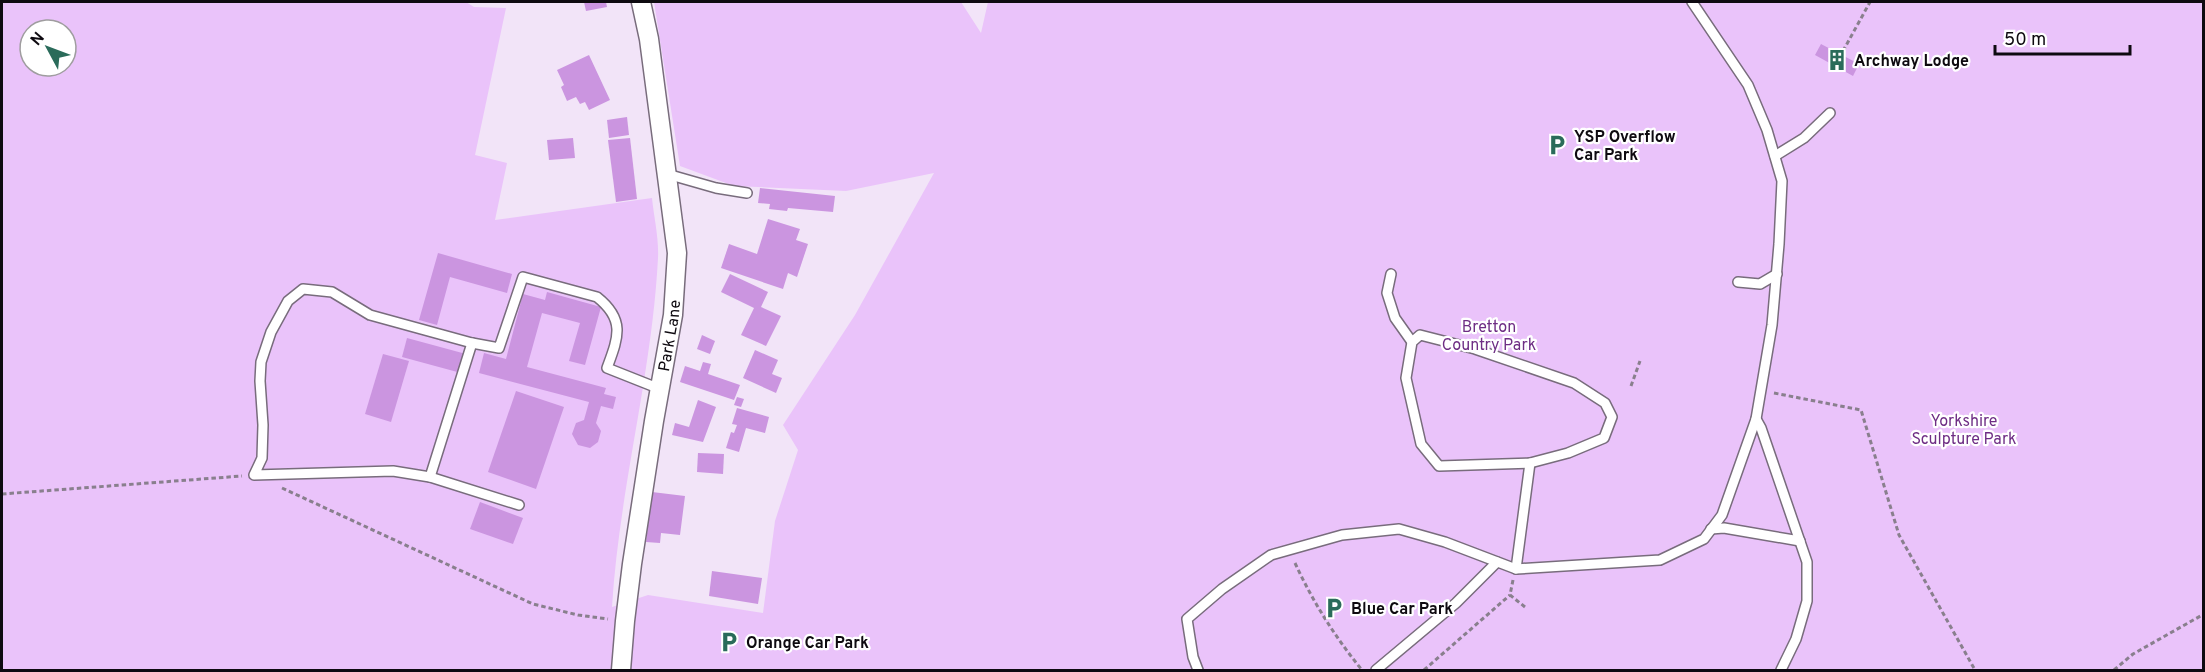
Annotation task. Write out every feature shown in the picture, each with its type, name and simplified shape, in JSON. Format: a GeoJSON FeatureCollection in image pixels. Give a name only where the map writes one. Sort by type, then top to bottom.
{"type":"FeatureCollection","features":[{"type":"Feature","properties":{"kind":"street","name":"Park Lane"},"geometry":{"type":"LineString","coordinates":[[621,670],[625,621],[673,315],[677,253],[649,39],[641,2]]}},
{"type":"Feature","properties":{"kind":"lane"},"geometry":{"type":"LineString","coordinates":[[1198,670],[1193,657],[1187,619],[1222,589],[1272,555],[1342,535],[1399,529],[1445,542],[1515,569],[1660,560],[1704,539],[1722,515],[1756,418],[1761,391],[1772,325],[1782,181],[1748,85],[1692,2]]}},
{"type":"Feature","properties":{"kind":"lane"},"geometry":{"type":"LineString","coordinates":[[1775,156],[1804,138],[1830,113]]}},
{"type":"Feature","properties":{"kind":"lane"},"geometry":{"type":"LineString","coordinates":[[667,174],[716,188],[747,193]]}},
{"type":"Feature","properties":{"kind":"lane"},"geometry":{"type":"LineString","coordinates":[[1391,274],[1388,293],[1395,318],[1412,342]]}},
{"type":"Feature","properties":{"kind":"lane"},"geometry":{"type":"LineString","coordinates":[[1738,282],[1760,284],[1777,274]]}},
{"type":"Feature","properties":{"kind":"lane"},"geometry":{"type":"LineString","coordinates":[[519,505],[430,477],[393,471],[254,475],[262,458],[261,362],[271,332],[288,301],[303,289],[332,292],[370,315],[472,343],[499,348],[524,277],[597,297],[613,312],[618,331],[616,345],[607,368],[660,389]]}},
{"type":"Feature","properties":{"kind":"lane"},"geometry":{"type":"LineString","coordinates":[[1420,335],[1475,349],[1574,383],[1605,403],[1612,417],[1604,438],[1568,453],[1530,463],[1439,466],[1421,444],[1407,378],[1412,342],[1420,335]]}},
{"type":"Feature","properties":{"kind":"lane"},"geometry":{"type":"LineString","coordinates":[[430,477],[472,343]]}},
{"type":"Feature","properties":{"kind":"lane"},"geometry":{"type":"LineString","coordinates":[[1756,418],[1807,562],[1807,601],[1796,639],[1781,670]]}},
{"type":"Feature","properties":{"kind":"lane"},"geometry":{"type":"LineString","coordinates":[[1515,569],[1530,463]]}},
{"type":"Feature","properties":{"kind":"lane"},"geometry":{"type":"LineString","coordinates":[[1711,529],[1724,528],[1800,541]]}},
{"type":"Feature","properties":{"kind":"lane"},"geometry":{"type":"LineString","coordinates":[[1376,670],[1456,603],[1497,562]]}},
{"type":"Feature","properties":{"kind":"path"},"geometry":{"type":"LineString","coordinates":[[1843,51],[1870,2]]}},
{"type":"Feature","properties":{"kind":"path"},"geometry":{"type":"LineString","coordinates":[[1631,386],[1640,361]]}},
{"type":"Feature","properties":{"kind":"path"},"geometry":{"type":"LineString","coordinates":[[1761,391],[1861,410],[1899,536],[1975,670]]}},
{"type":"Feature","properties":{"kind":"path"},"geometry":{"type":"LineString","coordinates":[[2,494],[254,475],[534,604],[578,615],[625,621]]}},
{"type":"Feature","properties":{"kind":"path"},"geometry":{"type":"LineString","coordinates":[[1289,550],[1310,596],[1344,648],[1362,670]]}},
{"type":"Feature","properties":{"kind":"path"},"geometry":{"type":"LineString","coordinates":[[1424,670],[1510,595],[1515,569]]}},
{"type":"Feature","properties":{"kind":"path"},"geometry":{"type":"LineString","coordinates":[[1510,595],[1525,607]]}},
{"type":"Feature","properties":{"kind":"path"},"geometry":{"type":"LineString","coordinates":[[2114,670],[2133,654],[2204,614]]}},
{"type":"Feature","properties":{"kind":"green space","name":"Bretton Country Park"},"geometry":{"type":"Polygon","coordinates":[[[2,2],[466,2],[474,7],[506,8],[475,155],[507,163],[495,220],[652,198],[658,250],[655,302],[621,520],[612,607],[648,595],[763,613],[775,521],[798,450],[783,425],[855,315],[934,173],[846,191],[734,186],[680,166],[654,2],[961,2],[981,33],[988,2],[2203,2],[2203,670],[2,670],[2,2]]]}},
{"type":"Feature","properties":{"kind":"building"},"geometry":{"type":"Polygon","coordinates":[[[584,2],[606,2],[607,7],[586,11],[584,2]]]}},
{"type":"Feature","properties":{"kind":"building","name":"Archway Lodge"},"geometry":{"type":"Polygon","coordinates":[[[1821,44],[1859,64],[1853,76],[1815,55],[1821,44]]]}},
{"type":"Feature","properties":{"kind":"building"},"geometry":{"type":"Polygon","coordinates":[[[589,55],[610,100],[589,110],[585,102],[580,104],[576,97],[567,101],[561,87],[564,85],[557,70],[589,55]]]}},
{"type":"Feature","properties":{"kind":"building"},"geometry":{"type":"Polygon","coordinates":[[[627,117],[629,135],[609,138],[607,120],[627,117]]]}},
{"type":"Feature","properties":{"kind":"building"},"geometry":{"type":"Polygon","coordinates":[[[573,138],[575,158],[549,160],[547,140],[573,138]]]}},
{"type":"Feature","properties":{"kind":"building"},"geometry":{"type":"Polygon","coordinates":[[[630,138],[637,199],[616,202],[608,140],[630,138]]]}},
{"type":"Feature","properties":{"kind":"building"},"geometry":{"type":"Polygon","coordinates":[[[760,188],[835,196],[833,212],[788,208],[787,211],[769,209],[770,204],[758,203],[760,188]]]}},
{"type":"Feature","properties":{"kind":"building"},"geometry":{"type":"Polygon","coordinates":[[[768,219],[800,229],[796,240],[808,244],[797,277],[788,273],[783,289],[721,268],[729,244],[757,254],[768,219]]]}},
{"type":"Feature","properties":{"kind":"building"},"geometry":{"type":"Polygon","coordinates":[[[438,253],[512,274],[507,293],[450,277],[437,325],[419,320],[438,253]]]}},
{"type":"Feature","properties":{"kind":"building"},"geometry":{"type":"Polygon","coordinates":[[[730,274],[768,292],[761,307],[781,316],[766,346],[741,335],[754,308],[721,292],[730,274]]]}},
{"type":"Feature","properties":{"kind":"building"},"geometry":{"type":"Polygon","coordinates":[[[547,292],[601,307],[585,365],[569,361],[580,323],[542,313],[527,367],[606,388],[604,394],[616,397],[613,409],[601,406],[596,423],[601,431],[598,442],[590,448],[578,445],[572,434],[576,423],[584,420],[589,402],[479,373],[484,353],[506,359],[523,294],[545,300],[547,292]]]}},
{"type":"Feature","properties":{"kind":"building"},"geometry":{"type":"Polygon","coordinates":[[[702,335],[715,341],[710,354],[697,349],[702,335]]]}},
{"type":"Feature","properties":{"kind":"building"},"geometry":{"type":"Polygon","coordinates":[[[407,338],[466,354],[461,373],[402,357],[407,338]]]}},
{"type":"Feature","properties":{"kind":"building"},"geometry":{"type":"Polygon","coordinates":[[[755,350],[778,360],[772,374],[782,378],[776,393],[743,378],[755,350]]]}},
{"type":"Feature","properties":{"kind":"building"},"geometry":{"type":"Polygon","coordinates":[[[383,354],[409,361],[391,422],[365,414],[383,354]]]}},
{"type":"Feature","properties":{"kind":"building"},"geometry":{"type":"Polygon","coordinates":[[[703,362],[711,364],[708,374],[740,385],[734,400],[680,382],[685,366],[700,371],[703,362]]]}},
{"type":"Feature","properties":{"kind":"building"},"geometry":{"type":"Polygon","coordinates":[[[516,391],[564,407],[536,489],[488,472],[516,391]]]}},
{"type":"Feature","properties":{"kind":"building"},"geometry":{"type":"Polygon","coordinates":[[[737,397],[744,399],[741,407],[734,405],[737,397]]]}},
{"type":"Feature","properties":{"kind":"building"},"geometry":{"type":"Polygon","coordinates":[[[698,400],[716,407],[703,442],[672,435],[675,423],[689,427],[698,400]]]}},
{"type":"Feature","properties":{"kind":"building"},"geometry":{"type":"Polygon","coordinates":[[[737,408],[769,417],[765,433],[746,428],[739,452],[726,448],[731,432],[734,433],[737,425],[732,424],[737,408]]]}},
{"type":"Feature","properties":{"kind":"building"},"geometry":{"type":"Polygon","coordinates":[[[698,453],[724,454],[723,474],[697,472],[698,453]]]}},
{"type":"Feature","properties":{"kind":"building"},"geometry":{"type":"Polygon","coordinates":[[[652,492],[685,496],[680,535],[661,533],[660,543],[646,542],[652,492]]]}},
{"type":"Feature","properties":{"kind":"building"},"geometry":{"type":"Polygon","coordinates":[[[480,502],[523,518],[513,544],[470,529],[480,502]]]}},
{"type":"Feature","properties":{"kind":"building"},"geometry":{"type":"Polygon","coordinates":[[[712,571],[762,578],[758,604],[709,596],[712,571]]]}},
{"type":"Feature","properties":{"kind":"place","name":"Archway Lodge"},"geometry":{"type":"Point","coordinates":[1837,60]}},
{"type":"Feature","properties":{"kind":"place","name":"YSP Overflow Car Park"},"geometry":{"type":"Point","coordinates":[1557,145]}},
{"type":"Feature","properties":{"kind":"place","name":"Blue Car Park"},"geometry":{"type":"Point","coordinates":[1334,608]}},
{"type":"Feature","properties":{"kind":"place","name":"Orange Car Park"},"geometry":{"type":"Point","coordinates":[729,642]}},
{"type":"Feature","properties":{"kind":"park label","name":"Yorkshire Sculpture Park"},"geometry":{"type":"Point","coordinates":[1964,429]}}]}
